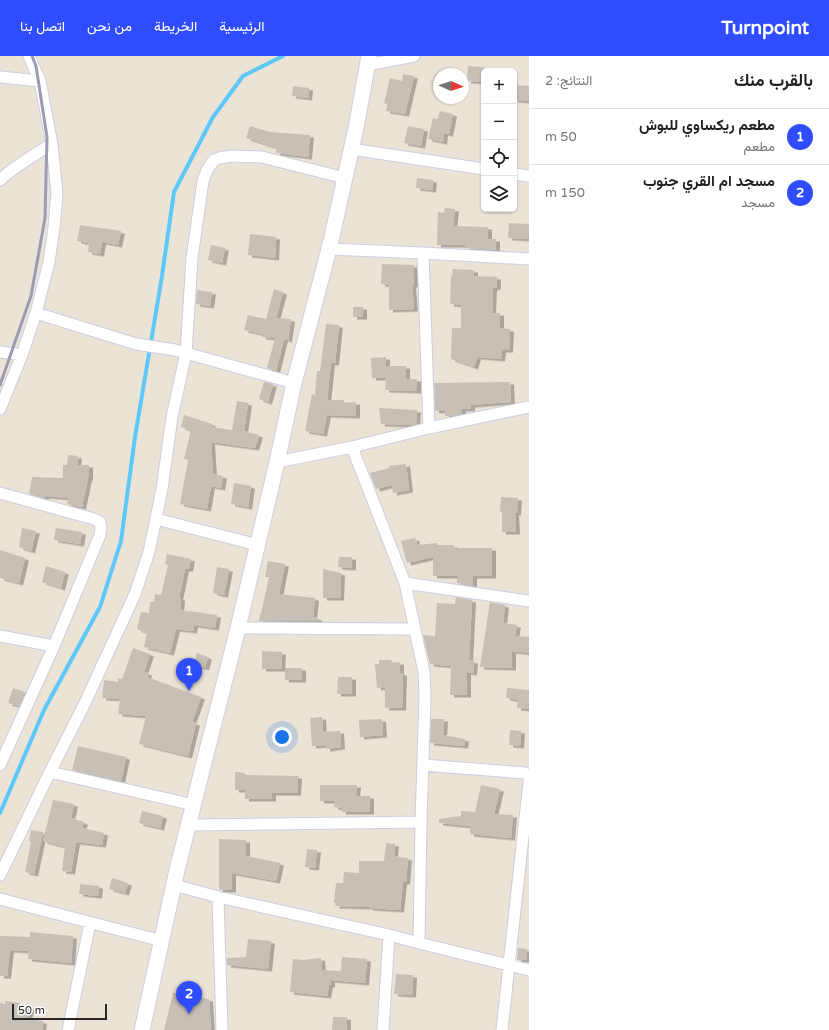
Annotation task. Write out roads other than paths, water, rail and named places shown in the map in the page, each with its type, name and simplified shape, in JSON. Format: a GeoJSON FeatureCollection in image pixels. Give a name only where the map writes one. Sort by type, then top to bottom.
{"type":"FeatureCollection","features":[{"type":"Feature","properties":{"kind":"street"},"geometry":{"type":"LineString","coordinates":[[0,408],[22,355],[36,313],[49,262],[57,193],[52,144],[40,82],[29,56]]}},
{"type":"Feature","properties":{"kind":"street"},"geometry":{"type":"LineString","coordinates":[[142,1030],[188,825],[258,546],[294,383],[329,249],[345,178],[368,61],[414,56]]}},
{"type":"Feature","properties":{"kind":"street"},"geometry":{"type":"LineString","coordinates":[[0,78],[40,82]]}},
{"type":"Feature","properties":{"kind":"street"},"geometry":{"type":"LineString","coordinates":[[0,180],[6,174],[52,144]]}},
{"type":"Feature","properties":{"kind":"street"},"geometry":{"type":"LineString","coordinates":[[351,149],[481,170]]}},
{"type":"Feature","properties":{"kind":"street"},"geometry":{"type":"LineString","coordinates":[[0,874],[84,705],[135,594],[149,552],[162,489],[172,417],[186,353],[192,258],[203,181],[207,170],[214,160],[220,158],[232,156],[262,157],[345,178]]}},
{"type":"Feature","properties":{"kind":"street"},"geometry":{"type":"LineString","coordinates":[[517,174],[529,176]]}},
{"type":"Feature","properties":{"kind":"street"},"geometry":{"type":"LineString","coordinates":[[329,249],[423,252],[529,259]]}},
{"type":"Feature","properties":{"kind":"street"},"geometry":{"type":"LineString","coordinates":[[423,252],[429,428]]}},
{"type":"Feature","properties":{"kind":"street"},"geometry":{"type":"LineString","coordinates":[[36,313],[136,344],[174,350],[294,383]]}},
{"type":"Feature","properties":{"kind":"street"},"geometry":{"type":"LineString","coordinates":[[0,352],[22,355]]}},
{"type":"Feature","properties":{"kind":"street"},"geometry":{"type":"LineString","coordinates":[[277,462],[352,447],[429,428],[529,407]]}},
{"type":"Feature","properties":{"kind":"street"},"geometry":{"type":"LineString","coordinates":[[352,447],[405,583],[424,672],[425,696],[418,943]]}},
{"type":"Feature","properties":{"kind":"street"},"geometry":{"type":"LineString","coordinates":[[0,493],[94,519],[100,522],[101,528],[100,535],[54,646],[1,761]]}},
{"type":"Feature","properties":{"kind":"street"},"geometry":{"type":"LineString","coordinates":[[156,519],[258,546]]}},
{"type":"Feature","properties":{"kind":"street"},"geometry":{"type":"LineString","coordinates":[[405,583],[529,602]]}},
{"type":"Feature","properties":{"kind":"street"},"geometry":{"type":"LineString","coordinates":[[238,628],[414,629]]}},
{"type":"Feature","properties":{"kind":"street"},"geometry":{"type":"LineString","coordinates":[[0,636],[54,646]]}},
{"type":"Feature","properties":{"kind":"street"},"geometry":{"type":"LineString","coordinates":[[423,765],[524,773],[528,775],[529,778]]}},
{"type":"Feature","properties":{"kind":"street"},"geometry":{"type":"LineString","coordinates":[[50,772],[194,805]]}},
{"type":"Feature","properties":{"kind":"street"},"geometry":{"type":"LineString","coordinates":[[502,1030],[529,782]]}},
{"type":"Feature","properties":{"kind":"street"},"geometry":{"type":"LineString","coordinates":[[188,825],[421,822]]}},
{"type":"Feature","properties":{"kind":"street"},"geometry":{"type":"LineString","coordinates":[[174,885],[388,934],[418,943],[529,970]]}},
{"type":"Feature","properties":{"kind":"street"},"geometry":{"type":"LineString","coordinates":[[218,896],[222,1030]]}},
{"type":"Feature","properties":{"kind":"street"},"geometry":{"type":"LineString","coordinates":[[0,899],[162,941]]}},
{"type":"Feature","properties":{"kind":"street"},"geometry":{"type":"LineString","coordinates":[[68,1030],[90,923]]}},
{"type":"Feature","properties":{"kind":"street"},"geometry":{"type":"LineString","coordinates":[[383,1030],[388,934]]}},
{"type":"Feature","properties":{"kind":"waterway"},"geometry":{"type":"LineString","coordinates":[[0,813],[44,710],[100,607],[121,541],[135,437],[162,276],[174,192],[213,117],[243,76],[283,56]]}},
{"type":"Feature","properties":{"kind":"railway"},"geometry":{"type":"LineString","coordinates":[[0,385],[31,296],[45,218],[47,137],[36,66],[32,56]]}},
{"type":"Feature","properties":{"kind":"place","name":"مطعم ريكساوي للبوش"},"geometry":{"type":"Point","coordinates":[189,691]}},
{"type":"Feature","properties":{"kind":"place","name":"مسجد ام القري جنوب"},"geometry":{"type":"Point","coordinates":[189,1014]}}]}
